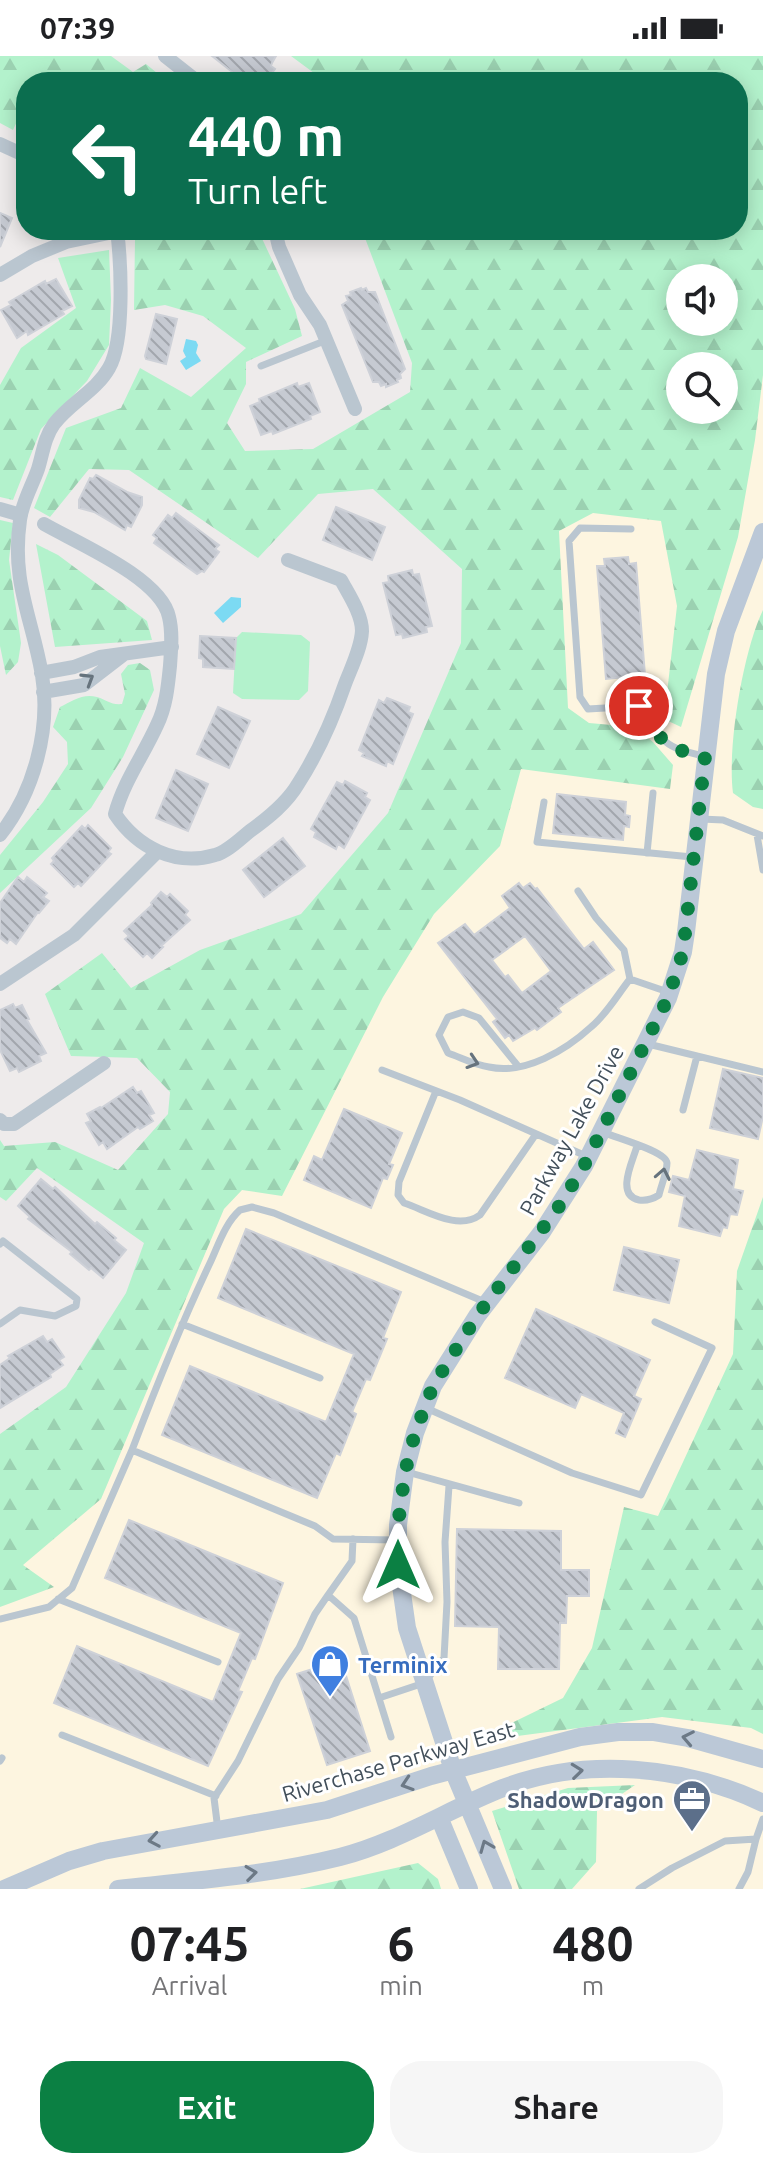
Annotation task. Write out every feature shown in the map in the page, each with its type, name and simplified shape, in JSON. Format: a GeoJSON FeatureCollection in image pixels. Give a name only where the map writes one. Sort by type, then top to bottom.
{"type":"FeatureCollection","features":[{"type":"Feature","properties":{"kind":"street"},"geometry":{"type":"LineString","coordinates":[[165,56],[185,72]]}},
{"type":"Feature","properties":{"kind":"street"},"geometry":{"type":"LineString","coordinates":[[0,275],[32,256],[75,240]]}},
{"type":"Feature","properties":{"kind":"street"},"geometry":{"type":"LineString","coordinates":[[0,835],[14,815],[34,771],[43,727],[41,673],[19,587],[17,541],[21,515],[39,466],[44,441],[55,423],[88,394],[109,369],[118,348],[119,240]]}},
{"type":"Feature","properties":{"kind":"street"},"geometry":{"type":"LineString","coordinates":[[277,240],[300,295],[327,340],[355,409]]}},
{"type":"Feature","properties":{"kind":"street"},"geometry":{"type":"LineString","coordinates":[[0,509],[21,515]]}},
{"type":"Feature","properties":{"kind":"street"},"geometry":{"type":"LineString","coordinates":[[44,524],[145,582],[162,600],[169,615],[172,647],[167,692],[158,724],[120,794],[115,814],[122,824],[156,853],[172,858],[217,855],[269,817],[297,786],[331,723],[360,644],[362,630],[359,617],[341,580],[288,560]]}},
{"type":"Feature","properties":{"kind":"street","name":"Parkway Lake Drive"},"geometry":{"type":"LineString","coordinates":[[503,1889],[453,1770],[424,1683],[402,1599],[398,1540],[405,1472],[433,1386],[487,1303],[542,1232],[588,1157],[670,993],[683,952],[720,655],[738,595],[763,532]]}},
{"type":"Feature","properties":{"kind":"street"},"geometry":{"type":"LineString","coordinates":[[41,673],[74,667],[100,657],[172,647]]}},
{"type":"Feature","properties":{"kind":"street"},"geometry":{"type":"LineString","coordinates":[[43,692],[84,685],[127,652]]}},
{"type":"Feature","properties":{"kind":"street"},"geometry":{"type":"LineString","coordinates":[[0,984],[67,940],[156,853]]}},
{"type":"Feature","properties":{"kind":"street"},"geometry":{"type":"LineString","coordinates":[[0,1120],[4,1124],[14,1124],[104,1063]]}},
{"type":"Feature","properties":{"kind":"street","name":"Riverchase Parkway East"},"geometry":{"type":"LineString","coordinates":[[4,1889],[69,1861],[103,1851],[327,1810],[540,1746],[618,1732],[653,1732],[688,1738],[763,1759]]}},
{"type":"Feature","properties":{"kind":"street"},"geometry":{"type":"LineString","coordinates":[[118,1889],[275,1870],[341,1857],[505,1787],[577,1771],[621,1769],[690,1778],[763,1803]]}},
{"type":"Feature","properties":{"kind":"street"},"geometry":{"type":"LineString","coordinates":[[439,1817],[469,1889]]}},
{"type":"Feature","properties":{"kind":"lane"},"geometry":{"type":"LineString","coordinates":[[261,366],[327,340]]}},
{"type":"Feature","properties":{"kind":"lane"},"geometry":{"type":"LineString","coordinates":[[631,529],[580,528],[569,541],[580,697],[588,709],[639,706],[645,709],[662,738],[677,749],[705,757]]}},
{"type":"Feature","properties":{"kind":"lane"},"geometry":{"type":"LineString","coordinates":[[647,853],[653,793]]}},
{"type":"Feature","properties":{"kind":"lane"},"geometry":{"type":"LineString","coordinates":[[544,802],[537,842],[694,858]]}},
{"type":"Feature","properties":{"kind":"lane"},"geometry":{"type":"LineString","coordinates":[[699,819],[723,820],[760,836],[763,870]]}},
{"type":"Feature","properties":{"kind":"lane"},"geometry":{"type":"LineString","coordinates":[[518,1066],[479,1018],[463,1012],[448,1017],[439,1035],[448,1053],[491,1068],[518,1066],[546,1058],[593,1027],[630,979],[624,950],[596,918],[578,891]]}},
{"type":"Feature","properties":{"kind":"lane"},"geometry":{"type":"LineString","coordinates":[[630,979],[670,993]]}},
{"type":"Feature","properties":{"kind":"lane"},"geometry":{"type":"LineString","coordinates":[[646,1044],[763,1072]]}},
{"type":"Feature","properties":{"kind":"lane"},"geometry":{"type":"LineString","coordinates":[[683,1110],[697,1056]]}},
{"type":"Feature","properties":{"kind":"lane"},"geometry":{"type":"LineString","coordinates":[[382,1070],[588,1157]]}},
{"type":"Feature","properties":{"kind":"lane"},"geometry":{"type":"LineString","coordinates":[[436,1091],[399,1182],[398,1195],[404,1203],[459,1223],[471,1222],[480,1215],[536,1134]]}},
{"type":"Feature","properties":{"kind":"lane"},"geometry":{"type":"LineString","coordinates":[[601,1132],[655,1150],[664,1156],[667,1164],[659,1195],[651,1200],[637,1200],[629,1195],[626,1185],[637,1146]]}},
{"type":"Feature","properties":{"kind":"lane"},"geometry":{"type":"LineString","coordinates":[[0,1619],[49,1607],[72,1588],[182,1324],[229,1224],[240,1210],[252,1207],[274,1213],[487,1303]]}},
{"type":"Feature","properties":{"kind":"lane"},"geometry":{"type":"LineString","coordinates":[[0,1244],[3,1241],[77,1299],[76,1306],[55,1316],[20,1310],[0,1324]]}},
{"type":"Feature","properties":{"kind":"lane"},"geometry":{"type":"LineString","coordinates":[[424,1407],[572,1473],[641,1495],[712,1348],[655,1322]]}},
{"type":"Feature","properties":{"kind":"lane"},"geometry":{"type":"LineString","coordinates":[[182,1324],[320,1378]]}},
{"type":"Feature","properties":{"kind":"lane"},"geometry":{"type":"LineString","coordinates":[[132,1450],[315,1526],[333,1539],[398,1540]]}},
{"type":"Feature","properties":{"kind":"lane"},"geometry":{"type":"LineString","coordinates":[[405,1472],[519,1503]]}},
{"type":"Feature","properties":{"kind":"lane"},"geometry":{"type":"LineString","coordinates":[[379,1698],[424,1683],[444,1658],[449,1486]]}},
{"type":"Feature","properties":{"kind":"lane"},"geometry":{"type":"LineString","coordinates":[[218,1830],[214,1805],[216,1796],[238,1761],[278,1679],[299,1648],[315,1614],[352,1561],[353,1539]]}},
{"type":"Feature","properties":{"kind":"lane"},"geometry":{"type":"LineString","coordinates":[[328,1595],[354,1618],[391,1737]]}},
{"type":"Feature","properties":{"kind":"lane"},"geometry":{"type":"LineString","coordinates":[[58,1599],[218,1662]]}},
{"type":"Feature","properties":{"kind":"lane"},"geometry":{"type":"LineString","coordinates":[[62,1735],[216,1796]]}},
{"type":"Feature","properties":{"kind":"lane"},"geometry":{"type":"LineString","coordinates":[[739,1889],[748,1872],[763,1819]]}},
{"type":"Feature","properties":{"kind":"lane"},"geometry":{"type":"LineString","coordinates":[[639,1889],[725,1841],[756,1839]]}},
{"type":"Feature","properties":{"kind":"shaded area"},"geometry":{"type":"Polygon","coordinates":[[[763,56],[763,1889],[0,1889],[0,1513],[500,678],[494,431],[666,289],[666,336],[738,336],[738,264],[697,264],[726,240],[748,240],[748,72],[763,56]]]}},
{"type":"Feature","properties":{"kind":"green space"},"geometry":{"type":"Polygon","coordinates":[[[0,56],[111,56],[133,72],[16,72],[16,124],[13,130],[0,123],[0,56]]]}},
{"type":"Feature","properties":{"kind":"green space"},"geometry":{"type":"Polygon","coordinates":[[[291,56],[763,56],[763,375],[738,537],[681,727],[664,719],[677,606],[661,521],[593,513],[559,531],[568,708],[589,723],[634,727],[653,742],[673,765],[670,789],[521,769],[500,846],[434,914],[383,997],[282,1196],[242,1190],[224,1209],[101,1499],[23,1565],[54,1587],[0,1607],[0,1434],[66,1387],[126,1293],[144,1243],[37,1168],[6,1201],[0,1197],[0,1140],[4,1146],[55,1142],[118,1170],[168,1114],[170,1092],[137,1058],[71,1056],[45,994],[102,953],[131,988],[200,950],[301,914],[388,813],[461,643],[462,569],[373,489],[318,494],[258,558],[129,470],[89,469],[50,517],[34,508],[66,428],[121,408],[140,368],[191,397],[246,348],[203,316],[165,305],[134,310],[135,240],[263,240],[295,309],[302,336],[246,362],[246,384],[227,423],[245,451],[313,449],[410,392],[412,363],[366,240],[748,240],[748,72],[313,72],[291,56]]]}},
{"type":"Feature","properties":{"kind":"green space"},"geometry":{"type":"Polygon","coordinates":[[[146,64],[156,72],[133,72],[146,64]]]}},
{"type":"Feature","properties":{"kind":"green space"},"geometry":{"type":"Polygon","coordinates":[[[109,250],[109,345],[87,381],[41,429],[13,500],[0,497],[0,385],[21,348],[76,308],[58,258],[109,250]]]}},
{"type":"Feature","properties":{"kind":"green space"},"geometry":{"type":"Polygon","coordinates":[[[0,520],[13,523],[9,560],[21,643],[18,662],[6,675],[0,646],[0,520]]]}},
{"type":"Feature","properties":{"kind":"green space"},"geometry":{"type":"Polygon","coordinates":[[[36,544],[58,555],[147,621],[152,640],[55,647],[36,544]]]}},
{"type":"Feature","properties":{"kind":"green space"},"geometry":{"type":"Polygon","coordinates":[[[763,610],[763,809],[753,807],[733,793],[732,751],[743,674],[763,610]]]}},
{"type":"Feature","properties":{"kind":"green space"},"geometry":{"type":"Polygon","coordinates":[[[242,632],[301,635],[310,642],[308,691],[299,700],[242,699],[233,693],[236,638],[242,632]]]}},
{"type":"Feature","properties":{"kind":"green space"},"geometry":{"type":"Polygon","coordinates":[[[140,663],[150,670],[154,690],[123,757],[91,808],[0,893],[0,855],[43,802],[68,764],[67,742],[53,727],[60,707],[87,696],[122,704],[125,694],[121,674],[128,665],[140,663]]]}},
{"type":"Feature","properties":{"kind":"green space"},"geometry":{"type":"Polygon","coordinates":[[[763,1197],[763,1734],[751,1728],[662,1717],[502,1738],[499,1729],[563,1698],[592,1648],[624,1507],[658,1516],[733,1354],[737,1271],[763,1197]]]}},
{"type":"Feature","properties":{"kind":"green space"},"geometry":{"type":"Polygon","coordinates":[[[635,1785],[597,1811],[596,1862],[572,1889],[519,1889],[492,1811],[568,1788],[635,1785]]]}},
{"type":"Feature","properties":{"kind":"green space"},"geometry":{"type":"Polygon","coordinates":[[[418,1863],[438,1879],[441,1889],[300,1889],[418,1863]]]}},
{"type":"Feature","properties":{"kind":"water"},"geometry":{"type":"Polygon","coordinates":[[[186,339],[196,341],[196,353],[201,361],[186,370],[180,361],[186,357],[183,351],[186,339]]]}},
{"type":"Feature","properties":{"kind":"water"},"geometry":{"type":"Polygon","coordinates":[[[231,597],[241,598],[241,607],[223,623],[214,613],[231,597]]]}},
{"type":"Feature","properties":{"kind":"building"},"geometry":{"type":"Polygon","coordinates":[[[212,56],[276,56],[271,66],[275,69],[273,72],[232,72],[212,56]]]}},
{"type":"Feature","properties":{"kind":"building"},"geometry":{"type":"Polygon","coordinates":[[[0,213],[12,218],[0,247],[0,213]]]}},
{"type":"Feature","properties":{"kind":"building"},"geometry":{"type":"Polygon","coordinates":[[[56,279],[72,306],[28,335],[27,331],[17,338],[1,310],[45,281],[46,284],[56,279]]]}},
{"type":"Feature","properties":{"kind":"building"},"geometry":{"type":"Polygon","coordinates":[[[361,288],[375,292],[405,369],[398,382],[386,387],[386,384],[381,386],[379,382],[373,382],[342,305],[348,301],[346,296],[351,295],[350,292],[361,288]]]}},
{"type":"Feature","properties":{"kind":"building"},"geometry":{"type":"Polygon","coordinates":[[[156,314],[177,319],[166,364],[146,359],[145,356],[156,314]]]}},
{"type":"Feature","properties":{"kind":"building"},"geometry":{"type":"Polygon","coordinates":[[[297,383],[298,387],[309,383],[320,412],[310,416],[311,419],[273,434],[272,431],[261,435],[250,406],[297,383]]]}},
{"type":"Feature","properties":{"kind":"building"},"geometry":{"type":"Polygon","coordinates":[[[96,475],[142,497],[142,505],[131,527],[127,525],[125,530],[94,512],[79,508],[79,500],[90,478],[96,475]]]}},
{"type":"Feature","properties":{"kind":"building"},"geometry":{"type":"Polygon","coordinates":[[[336,507],[385,527],[372,560],[323,540],[336,507]]]}},
{"type":"Feature","properties":{"kind":"building"},"geometry":{"type":"Polygon","coordinates":[[[176,513],[219,545],[215,549],[219,552],[204,572],[197,574],[154,543],[157,538],[153,535],[168,515],[172,518],[176,513]]]}},
{"type":"Feature","properties":{"kind":"building"},"geometry":{"type":"Polygon","coordinates":[[[628,557],[629,564],[636,563],[645,675],[606,679],[597,566],[605,566],[604,559],[628,557]]]}},
{"type":"Feature","properties":{"kind":"building"},"geometry":{"type":"Polygon","coordinates":[[[412,570],[413,575],[419,574],[432,626],[426,627],[427,632],[403,638],[402,634],[396,635],[383,583],[389,582],[388,576],[412,570]]]}},
{"type":"Feature","properties":{"kind":"building"},"geometry":{"type":"Polygon","coordinates":[[[200,636],[236,638],[234,669],[203,667],[203,659],[199,658],[200,636]]]}},
{"type":"Feature","properties":{"kind":"building"},"geometry":{"type":"Polygon","coordinates":[[[387,698],[410,707],[408,712],[413,714],[393,764],[387,761],[386,766],[362,756],[364,753],[359,750],[379,700],[384,703],[387,698]]]}},
{"type":"Feature","properties":{"kind":"building"},"geometry":{"type":"Polygon","coordinates":[[[218,707],[250,721],[229,768],[197,754],[218,707]]]}},
{"type":"Feature","properties":{"kind":"building"},"geometry":{"type":"Polygon","coordinates":[[[176,770],[208,784],[188,831],[156,818],[176,770]]]}},
{"type":"Feature","properties":{"kind":"building"},"geometry":{"type":"Polygon","coordinates":[[[345,781],[367,793],[365,797],[370,800],[344,848],[338,844],[336,849],[314,837],[316,832],[311,829],[337,782],[343,785],[345,781]]]}},
{"type":"Feature","properties":{"kind":"building"},"geometry":{"type":"Polygon","coordinates":[[[557,794],[626,802],[625,815],[630,816],[629,827],[624,826],[623,840],[553,833],[557,794]]]}},
{"type":"Feature","properties":{"kind":"building"},"geometry":{"type":"Polygon","coordinates":[[[88,825],[111,848],[108,852],[111,854],[81,886],[78,883],[74,887],[51,864],[54,861],[52,858],[82,826],[85,829],[88,825]]]}},
{"type":"Feature","properties":{"kind":"building"},"geometry":{"type":"Polygon","coordinates":[[[283,838],[305,866],[264,897],[243,870],[283,838]]]}},
{"type":"Feature","properties":{"kind":"building"},"geometry":{"type":"Polygon","coordinates":[[[18,877],[24,882],[27,877],[47,893],[43,897],[49,901],[16,944],[10,939],[7,943],[0,938],[0,903],[18,877]]]}},
{"type":"Feature","properties":{"kind":"building"},"geometry":{"type":"Polygon","coordinates":[[[519,883],[523,888],[530,883],[584,949],[593,942],[614,970],[558,1008],[561,1012],[537,1030],[535,1028],[513,1041],[509,1035],[505,1038],[493,1022],[497,1019],[438,943],[465,924],[474,935],[510,908],[502,896],[519,883]],[[525,936],[492,960],[522,993],[551,971],[525,936]]]}},
{"type":"Feature","properties":{"kind":"building"},"geometry":{"type":"Polygon","coordinates":[[[161,892],[167,897],[170,894],[188,911],[185,915],[190,920],[152,958],[147,953],[143,957],[125,939],[129,936],[124,931],[152,905],[161,892]]]}},
{"type":"Feature","properties":{"kind":"building"},"geometry":{"type":"Polygon","coordinates":[[[13,1004],[15,1008],[22,1005],[46,1053],[39,1056],[41,1061],[19,1072],[17,1068],[10,1071],[0,1050],[0,1010],[13,1004]]]}},
{"type":"Feature","properties":{"kind":"building"},"geometry":{"type":"Polygon","coordinates":[[[723,1069],[763,1078],[763,1116],[758,1139],[710,1128],[723,1069]]]}},
{"type":"Feature","properties":{"kind":"building"},"geometry":{"type":"Polygon","coordinates":[[[133,1087],[137,1093],[141,1091],[154,1113],[149,1115],[153,1121],[140,1129],[138,1127],[107,1149],[103,1142],[99,1145],[86,1123],[91,1121],[87,1114],[133,1087]]]}},
{"type":"Feature","properties":{"kind":"building"},"geometry":{"type":"Polygon","coordinates":[[[344,1109],[402,1133],[389,1164],[393,1165],[387,1179],[383,1178],[371,1208],[304,1180],[314,1156],[322,1160],[344,1109]]]}},
{"type":"Feature","properties":{"kind":"building"},"geometry":{"type":"Polygon","coordinates":[[[697,1150],[738,1160],[733,1189],[743,1191],[737,1215],[730,1214],[727,1228],[723,1227],[720,1236],[679,1226],[685,1196],[669,1192],[673,1176],[689,1180],[697,1150]]]}},
{"type":"Feature","properties":{"kind":"building"},"geometry":{"type":"Polygon","coordinates":[[[41,1179],[53,1189],[55,1187],[95,1224],[97,1222],[126,1250],[103,1278],[28,1219],[30,1217],[18,1206],[41,1179]]]}},
{"type":"Feature","properties":{"kind":"building"},"geometry":{"type":"Polygon","coordinates":[[[246,1229],[401,1292],[383,1338],[387,1339],[352,1412],[356,1414],[340,1455],[336,1453],[317,1498],[162,1435],[190,1366],[326,1422],[354,1354],[218,1298],[246,1229]]]}},
{"type":"Feature","properties":{"kind":"building"},"geometry":{"type":"Polygon","coordinates":[[[624,1247],[679,1260],[669,1303],[614,1290],[624,1247]]]}},
{"type":"Feature","properties":{"kind":"building"},"geometry":{"type":"Polygon","coordinates":[[[536,1309],[650,1360],[634,1396],[641,1399],[625,1437],[616,1433],[624,1413],[581,1394],[575,1408],[505,1378],[536,1309]]]}},
{"type":"Feature","properties":{"kind":"building"},"geometry":{"type":"Polygon","coordinates":[[[43,1336],[47,1342],[52,1339],[64,1357],[59,1360],[63,1365],[50,1374],[51,1377],[0,1408],[0,1365],[10,1358],[8,1356],[43,1336]]]}},
{"type":"Feature","properties":{"kind":"building"},"geometry":{"type":"Polygon","coordinates":[[[129,1520],[283,1583],[255,1659],[252,1658],[238,1691],[242,1692],[208,1766],[54,1703],[77,1646],[213,1702],[241,1633],[105,1578],[129,1520]]]}},
{"type":"Feature","properties":{"kind":"building"},"geometry":{"type":"Polygon","coordinates":[[[457,1529],[561,1531],[561,1570],[589,1570],[589,1596],[567,1596],[566,1623],[560,1623],[559,1669],[498,1669],[499,1627],[455,1626],[457,1529]]]}},
{"type":"Feature","properties":{"kind":"building"},"geometry":{"type":"Polygon","coordinates":[[[341,1660],[370,1751],[327,1765],[297,1674],[341,1660]]]}},
{"type":"Feature","properties":{"kind":"place","name":"Terminix"},"geometry":{"type":"Point","coordinates":[330,1698]}},
{"type":"Feature","properties":{"kind":"place","name":"ShadowDragon"},"geometry":{"type":"Point","coordinates":[692,1833]}},
{"type":"Feature","properties":{"kind":"route"},"geometry":{"type":"LineString","coordinates":[[398,1565],[398,1525],[405,1472],[415,1433],[433,1386],[477,1316],[542,1232],[584,1166],[657,1022],[683,952],[705,757],[677,749],[662,738],[645,709],[639,706]]}}]}
